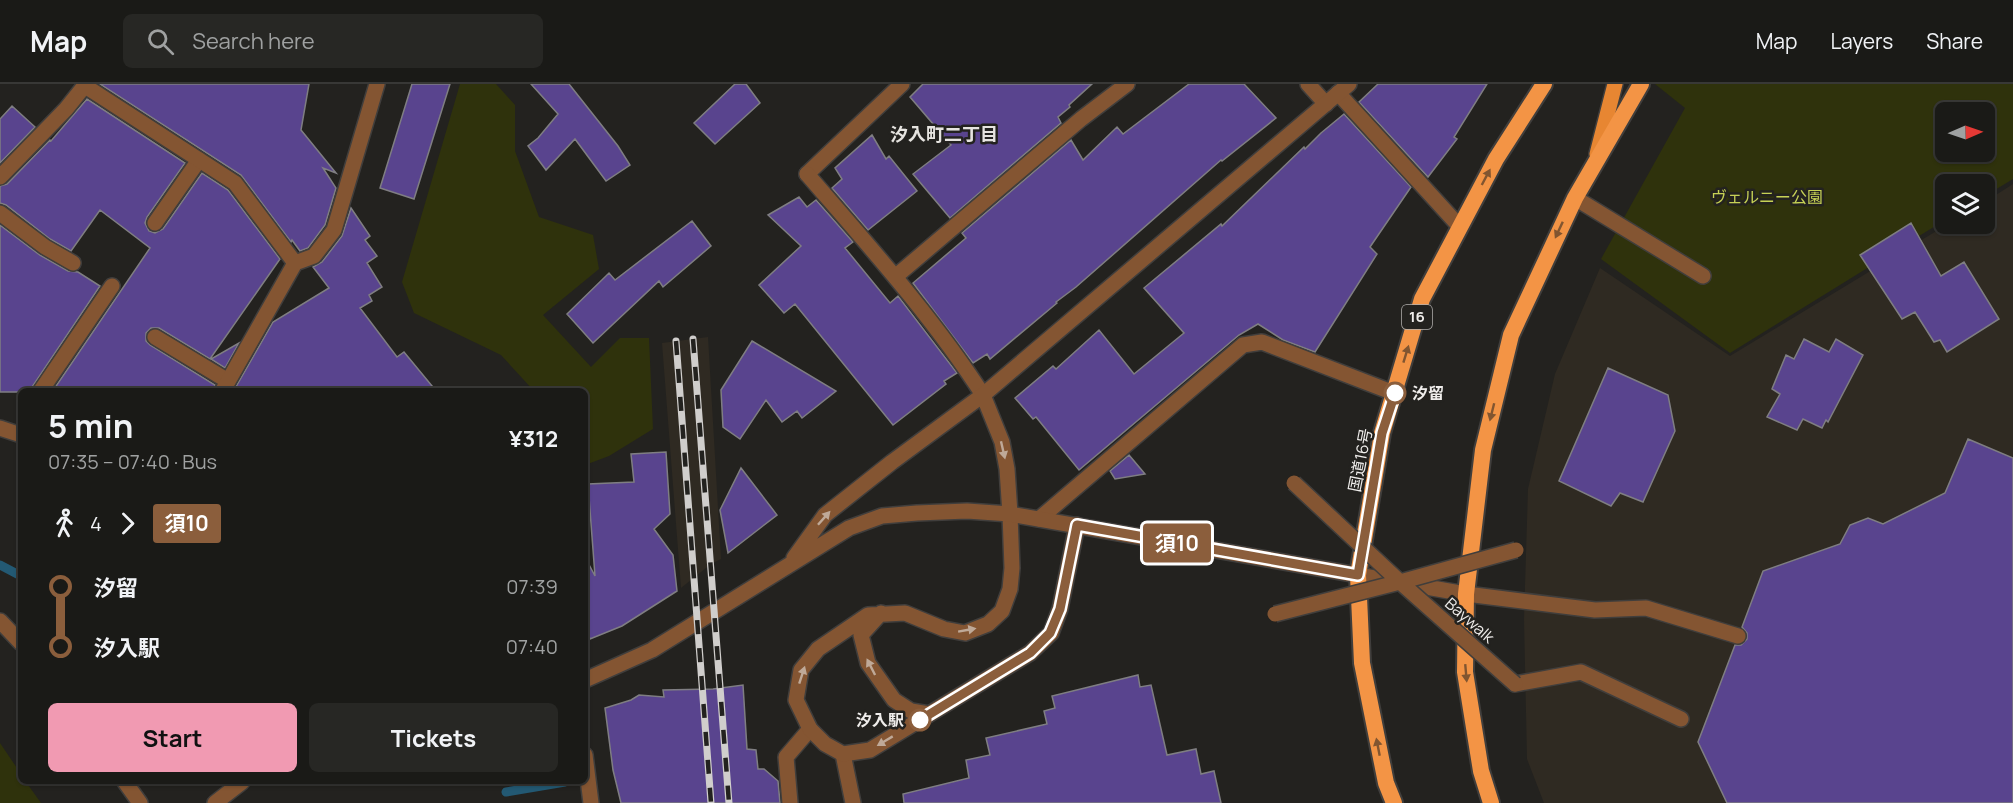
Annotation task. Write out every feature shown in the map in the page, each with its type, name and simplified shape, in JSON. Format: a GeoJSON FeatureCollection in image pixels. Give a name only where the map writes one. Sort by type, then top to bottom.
{"type":"FeatureCollection","features":[{"type":"Feature","properties":{"kind":"highway","name":"国道16号"},"geometry":{"type":"LineString","coordinates":[[1394,803],[1386,783],[1362,663],[1358,575],[1382,433],[1422,299],[1496,159],[1544,84]]}},
{"type":"Feature","properties":{"kind":"highway"},"geometry":{"type":"LineString","coordinates":[[1491,803],[1481,771],[1465,672],[1466,594],[1483,450],[1511,335],[1575,198],[1641,84]]}},
{"type":"Feature","properties":{"kind":"main road"},"geometry":{"type":"LineString","coordinates":[[1596,159],[1615,84]]}},
{"type":"Feature","properties":{"kind":"street"},"geometry":{"type":"LineString","coordinates":[[155,337],[225,386],[295,264],[314,256],[334,230],[377,84]]}},
{"type":"Feature","properties":{"kind":"street"},"geometry":{"type":"LineString","coordinates":[[902,84],[807,174],[895,277],[983,395],[1002,442],[1008,469],[1012,568],[1010,589],[1002,611],[988,624],[965,633],[944,629],[905,613],[881,613],[868,615],[818,649],[801,670],[796,700],[810,729],[825,744],[843,754],[870,750],[1030,653],[1050,633],[1060,609],[1077,525]]}},
{"type":"Feature","properties":{"kind":"street"},"geometry":{"type":"LineString","coordinates":[[895,277],[1081,119],[1127,84]]}},
{"type":"Feature","properties":{"kind":"street"},"geometry":{"type":"LineString","coordinates":[[1308,84],[1337,94],[1460,227]]}},
{"type":"Feature","properties":{"kind":"street"},"geometry":{"type":"LineString","coordinates":[[0,177],[86,85],[235,183],[295,264]]}},
{"type":"Feature","properties":{"kind":"street"},"geometry":{"type":"LineString","coordinates":[[789,565],[825,516],[892,462],[983,395],[1337,94]]}},
{"type":"Feature","properties":{"kind":"street"},"geometry":{"type":"LineString","coordinates":[[155,223],[199,160]]}},
{"type":"Feature","properties":{"kind":"street"},"geometry":{"type":"LineString","coordinates":[[1575,198],[1703,276]]}},
{"type":"Feature","properties":{"kind":"street"},"geometry":{"type":"LineString","coordinates":[[0,213],[45,248],[73,263]]}},
{"type":"Feature","properties":{"kind":"street"},"geometry":{"type":"LineString","coordinates":[[43,388],[112,286]]}},
{"type":"Feature","properties":{"kind":"street"},"geometry":{"type":"LineString","coordinates":[[1039,519],[1243,345],[1263,342],[1395,393]]}},
{"type":"Feature","properties":{"kind":"street"},"geometry":{"type":"LineString","coordinates":[[0,428],[18,432]]}},
{"type":"Feature","properties":{"kind":"street","name":"Baywalk"},"geometry":{"type":"LineString","coordinates":[[1294,483],[1400,582],[1515,684],[1581,672],[1681,719]]}},
{"type":"Feature","properties":{"kind":"street"},"geometry":{"type":"LineString","coordinates":[[588,679],[652,650],[849,528],[882,516],[967,511],[1010,514],[1077,525],[1466,594],[1595,610],[1646,608],[1738,636]]}},
{"type":"Feature","properties":{"kind":"street"},"geometry":{"type":"LineString","coordinates":[[1275,614],[1516,550]]}},
{"type":"Feature","properties":{"kind":"street"},"geometry":{"type":"LineString","coordinates":[[881,613],[861,635],[868,663],[894,700],[911,711],[929,714]]}},
{"type":"Feature","properties":{"kind":"street"},"geometry":{"type":"LineString","coordinates":[[0,621],[18,640]]}},
{"type":"Feature","properties":{"kind":"street"},"geometry":{"type":"LineString","coordinates":[[790,803],[786,757],[810,729]]}},
{"type":"Feature","properties":{"kind":"street"},"geometry":{"type":"LineString","coordinates":[[843,754],[853,803]]}},
{"type":"Feature","properties":{"kind":"street"},"geometry":{"type":"LineString","coordinates":[[588,779],[591,803]]}},
{"type":"Feature","properties":{"kind":"street"},"geometry":{"type":"LineString","coordinates":[[126,784],[140,803]]}},
{"type":"Feature","properties":{"kind":"street"},"geometry":{"type":"LineString","coordinates":[[215,803],[239,784]]}},
{"type":"Feature","properties":{"kind":"shaded area"},"geometry":{"type":"Polygon","coordinates":[[[2013,184],[2013,803],[1544,803],[1527,759],[1524,619],[1528,489],[1555,374],[1600,268],[1730,356],[1935,232],[1935,234],[1995,234],[1995,196],[2013,184]]]}},
{"type":"Feature","properties":{"kind":"shaded area"},"geometry":{"type":"Polygon","coordinates":[[[708,337],[721,559],[711,564],[681,588],[662,343],[708,337]]]}},
{"type":"Feature","properties":{"kind":"green space"},"geometry":{"type":"Polygon","coordinates":[[[460,84],[496,84],[515,105],[515,151],[539,217],[593,235],[599,269],[543,315],[591,367],[620,338],[649,338],[653,429],[609,456],[588,464],[588,388],[531,388],[501,355],[414,313],[402,282],[460,84]]]}},
{"type":"Feature","properties":{"kind":"green space","name":"ヴェルニー公園"},"geometry":{"type":"Polygon","coordinates":[[[1655,84],[2013,84],[2013,179],[1995,190],[1995,174],[1935,174],[1935,226],[1730,353],[1601,259],[1685,108],[1655,84]]]}},
{"type":"Feature","properties":{"kind":"green space"},"geometry":{"type":"Polygon","coordinates":[[[0,743],[18,770],[18,784],[27,784],[41,803],[0,803],[0,743]]]}},
{"type":"Feature","properties":{"kind":"building"},"geometry":{"type":"Polygon","coordinates":[[[100,84],[309,84],[301,130],[336,173],[323,168],[336,188],[325,225],[308,248],[300,251],[241,175],[100,84]]]}},
{"type":"Feature","properties":{"kind":"building"},"geometry":{"type":"Polygon","coordinates":[[[412,84],[450,84],[414,199],[380,188],[412,84]]]}},
{"type":"Feature","properties":{"kind":"building"},"geometry":{"type":"Polygon","coordinates":[[[531,84],[569,84],[618,146],[630,165],[606,181],[575,139],[546,170],[528,146],[538,138],[558,114],[531,84]]]}},
{"type":"Feature","properties":{"kind":"building"},"geometry":{"type":"Polygon","coordinates":[[[735,84],[746,84],[760,103],[715,144],[694,123],[735,84]]]}},
{"type":"Feature","properties":{"kind":"building"},"geometry":{"type":"Polygon","coordinates":[[[923,84],[1092,84],[1058,117],[1061,123],[950,218],[913,174],[951,145],[910,97],[923,84]]]}},
{"type":"Feature","properties":{"kind":"building"},"geometry":{"type":"Polygon","coordinates":[[[1189,84],[1244,84],[1276,118],[1221,160],[990,359],[987,354],[973,363],[913,283],[966,238],[962,233],[1071,140],[1083,160],[1117,127],[1123,134],[1189,84]]]}},
{"type":"Feature","properties":{"kind":"building"},"geometry":{"type":"Polygon","coordinates":[[[1378,84],[1487,84],[1454,137],[1457,139],[1428,177],[1359,102],[1378,84]]]}},
{"type":"Feature","properties":{"kind":"building"},"geometry":{"type":"Polygon","coordinates":[[[87,99],[185,163],[147,217],[145,223],[149,231],[155,233],[163,229],[202,173],[228,190],[280,259],[210,359],[159,328],[151,328],[146,333],[146,341],[150,345],[215,385],[214,388],[55,388],[150,248],[100,210],[71,251],[50,239],[6,205],[0,203],[0,186],[7,184],[51,141],[87,99]]]}},
{"type":"Feature","properties":{"kind":"building"},"geometry":{"type":"Polygon","coordinates":[[[12,106],[35,127],[0,163],[0,119],[12,106]]]}},
{"type":"Feature","properties":{"kind":"building"},"geometry":{"type":"Polygon","coordinates":[[[1344,114],[1411,187],[1370,247],[1377,254],[1315,352],[1283,340],[1258,324],[1239,335],[1079,470],[1036,417],[1033,419],[1015,398],[1053,366],[1056,369],[1099,330],[1134,374],[1184,333],[1144,288],[1221,224],[1222,226],[1304,147],[1305,149],[1344,114]]]}},
{"type":"Feature","properties":{"kind":"building"},"geometry":{"type":"Polygon","coordinates":[[[872,135],[886,159],[889,156],[917,191],[868,230],[832,188],[842,179],[835,168],[872,135]]]}},
{"type":"Feature","properties":{"kind":"building"},"geometry":{"type":"Polygon","coordinates":[[[799,197],[807,207],[816,200],[853,242],[845,248],[890,303],[898,296],[957,373],[944,381],[946,384],[893,425],[795,304],[784,313],[759,285],[801,246],[768,215],[799,197]]]}},
{"type":"Feature","properties":{"kind":"building"},"geometry":{"type":"Polygon","coordinates":[[[351,208],[370,236],[365,240],[377,256],[367,263],[382,287],[369,295],[372,301],[360,308],[397,357],[404,352],[434,388],[235,388],[273,322],[329,288],[313,267],[322,262],[342,236],[351,208]]]}},
{"type":"Feature","properties":{"kind":"building"},"geometry":{"type":"Polygon","coordinates":[[[692,221],[711,246],[663,287],[659,281],[593,343],[567,314],[609,273],[615,280],[692,221]]]}},
{"type":"Feature","properties":{"kind":"building"},"geometry":{"type":"Polygon","coordinates":[[[1911,223],[1941,276],[1964,262],[1999,319],[1947,352],[1940,340],[1934,342],[1915,312],[1902,319],[1860,255],[1911,223]]]}},
{"type":"Feature","properties":{"kind":"building"},"geometry":{"type":"Polygon","coordinates":[[[0,225],[40,255],[68,271],[78,272],[100,286],[32,388],[18,388],[18,392],[0,392],[0,225]]]}},
{"type":"Feature","properties":{"kind":"building"},"geometry":{"type":"Polygon","coordinates":[[[1804,339],[1829,352],[1836,339],[1863,355],[1828,422],[1826,420],[1822,428],[1803,419],[1797,430],[1767,417],[1780,394],[1772,389],[1786,355],[1794,359],[1804,339]]]}},
{"type":"Feature","properties":{"kind":"building"},"geometry":{"type":"Polygon","coordinates":[[[752,341],[836,391],[802,418],[797,411],[782,422],[766,400],[740,439],[723,427],[721,390],[752,341]]]}},
{"type":"Feature","properties":{"kind":"building"},"geometry":{"type":"Polygon","coordinates":[[[239,343],[225,368],[211,359],[239,343]]]}},
{"type":"Feature","properties":{"kind":"building"},"geometry":{"type":"Polygon","coordinates":[[[1608,368],[1668,395],[1675,431],[1643,502],[1620,493],[1611,506],[1559,481],[1608,368]]]}},
{"type":"Feature","properties":{"kind":"building"},"geometry":{"type":"Polygon","coordinates":[[[1968,439],[2013,458],[2013,803],[1727,803],[1698,742],[1735,645],[1741,645],[1747,639],[1747,633],[1742,627],[1763,571],[1840,544],[1850,525],[1868,518],[1883,524],[1945,493],[1968,439]]]}},
{"type":"Feature","properties":{"kind":"building"},"geometry":{"type":"Polygon","coordinates":[[[666,452],[670,514],[654,529],[673,555],[677,591],[622,626],[590,639],[588,633],[588,563],[595,576],[588,484],[634,482],[631,454],[666,452]]]}},
{"type":"Feature","properties":{"kind":"building"},"geometry":{"type":"Polygon","coordinates":[[[1129,455],[1145,474],[1115,479],[1110,471],[1129,455]]]}},
{"type":"Feature","properties":{"kind":"building"},"geometry":{"type":"Polygon","coordinates":[[[741,468],[777,515],[728,553],[720,510],[741,468]]]}},
{"type":"Feature","properties":{"kind":"building"},"geometry":{"type":"Polygon","coordinates":[[[1138,675],[1140,687],[1151,685],[1167,755],[1196,749],[1201,774],[1214,771],[1221,803],[904,803],[903,794],[969,778],[966,760],[990,755],[986,738],[1047,724],[1044,711],[1055,708],[1052,696],[1138,675]]]}},
{"type":"Feature","properties":{"kind":"building"},"geometry":{"type":"Polygon","coordinates":[[[743,685],[747,749],[756,750],[758,769],[764,769],[778,781],[780,803],[621,803],[613,770],[605,708],[631,700],[639,695],[664,697],[663,690],[713,689],[743,685]]]}},
{"type":"Feature","properties":{"kind":"waterway"},"geometry":{"type":"LineString","coordinates":[[0,565],[18,574]]}},
{"type":"Feature","properties":{"kind":"waterway"},"geometry":{"type":"LineString","coordinates":[[506,792],[553,784]]}},
{"type":"Feature","properties":{"kind":"railway"},"geometry":{"type":"LineString","coordinates":[[693,339],[729,803]]}},
{"type":"Feature","properties":{"kind":"railway"},"geometry":{"type":"LineString","coordinates":[[676,341],[711,803]]}},
{"type":"Feature","properties":{"kind":"bus line","name":"須10"},"geometry":{"type":"LineString","coordinates":[[920,720],[1030,653],[1050,633],[1060,609],[1077,525],[1358,575],[1382,433],[1395,393]]}},
{"type":"Feature","properties":{"kind":"place","name":"汐留"},"geometry":{"type":"Point","coordinates":[1395,393]}},
{"type":"Feature","properties":{"kind":"place","name":"汐入駅"},"geometry":{"type":"Point","coordinates":[920,720]}},
{"type":"Feature","properties":{"kind":"district","name":"汐入町二丁目"},"geometry":{"type":"Point","coordinates":[944,135]}}]}
